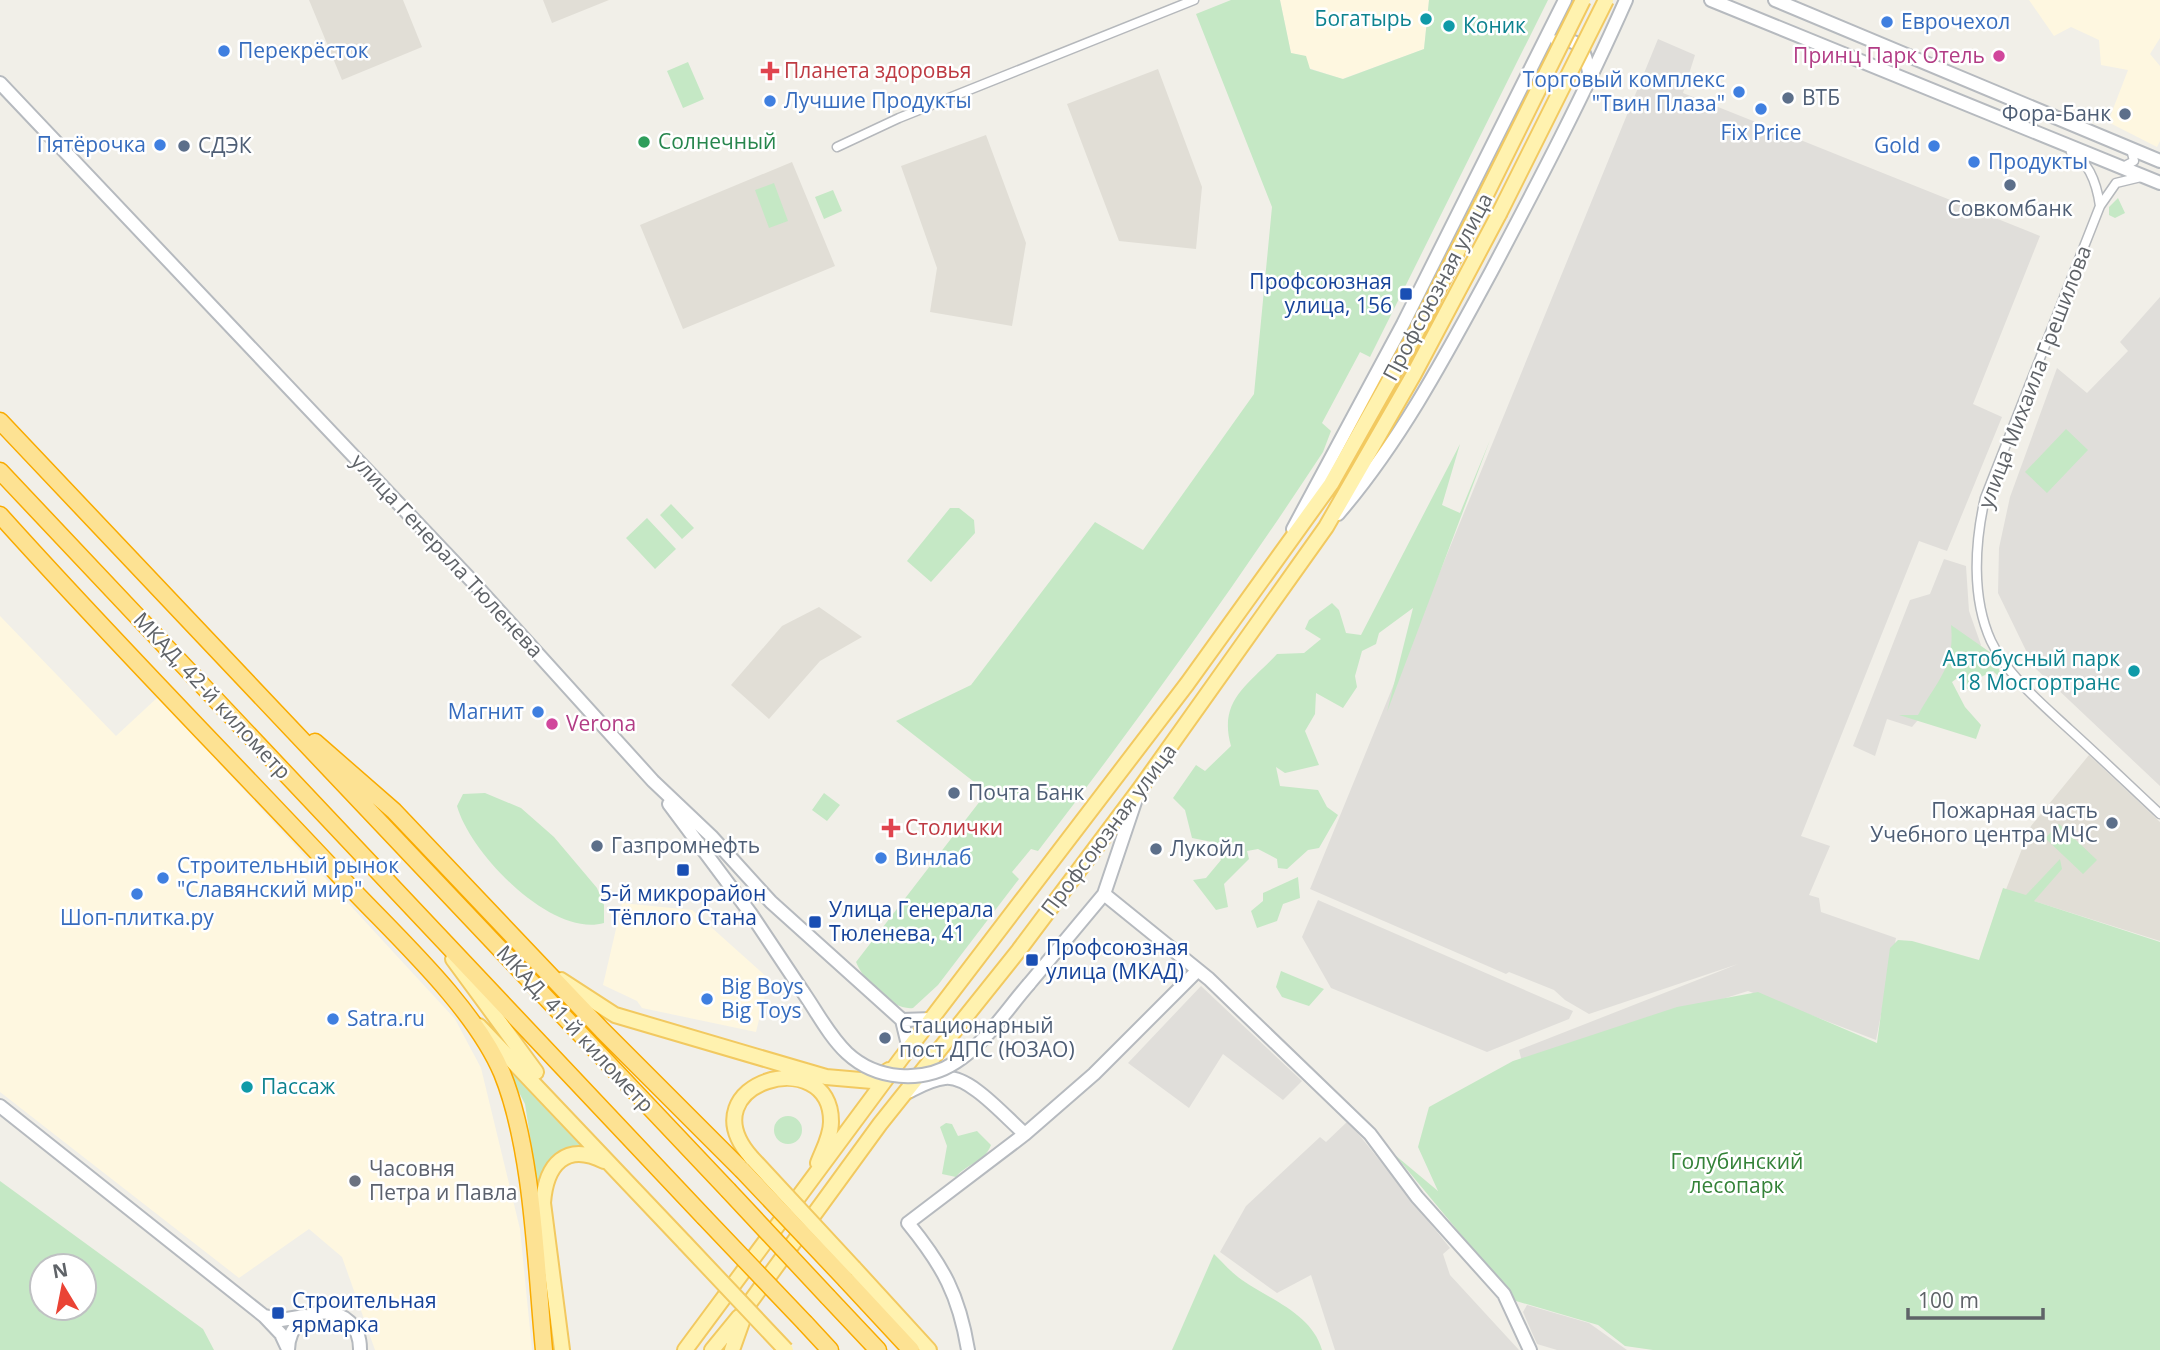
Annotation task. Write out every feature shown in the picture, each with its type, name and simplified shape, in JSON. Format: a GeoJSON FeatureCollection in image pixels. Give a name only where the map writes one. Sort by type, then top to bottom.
{"type":"FeatureCollection","features":[{"type":"Feature","properties":{"kind":"highway","name":"МКАД, 42-й километр"},"geometry":{"type":"LineString","coordinates":[[0,421],[272,708]]}},
{"type":"Feature","properties":{"kind":"highway","name":"МКАД, 42-й километр"},"geometry":{"type":"LineString","coordinates":[[0,471],[425,921]]}},
{"type":"Feature","properties":{"kind":"highway"},"geometry":{"type":"LineString","coordinates":[[0,515],[463,1010],[501,1071],[515,1118],[525,1166],[544,1350]]}},
{"type":"Feature","properties":{"kind":"highway"},"geometry":{"type":"LineString","coordinates":[[272,708],[335,758],[394,811],[680,1107],[746,1163],[850,1274],[911,1350]]}},
{"type":"Feature","properties":{"kind":"highway","name":"МКАД, 41-й километр"},"geometry":{"type":"LineString","coordinates":[[272,708],[878,1350]]}},
{"type":"Feature","properties":{"kind":"highway","name":"МКАД, 41-й километр"},"geometry":{"type":"LineString","coordinates":[[425,921],[830,1350]]}},
{"type":"Feature","properties":{"kind":"main road","name":"Профсоюзная улица"},"geometry":{"type":"LineString","coordinates":[[905,1054],[1275,564],[1331,484],[1414,337],[1583,0]]}},
{"type":"Feature","properties":{"kind":"main road","name":"Профсоюзная улица"},"geometry":{"type":"LineString","coordinates":[[712,1350],[880,1124],[1139,790],[1326,527],[1414,374],[1499,214],[1606,0]]}},
{"type":"Feature","properties":{"kind":"main road"},"geometry":{"type":"LineString","coordinates":[[425,921],[573,1122]]}},
{"type":"Feature","properties":{"kind":"main road"},"geometry":{"type":"LineString","coordinates":[[539,963],[598,1007],[615,1015],[826,1077],[872,1081],[905,1054]]}},
{"type":"Feature","properties":{"kind":"main road"},"geometry":{"type":"LineString","coordinates":[[463,1010],[573,1122],[786,1350]]}},
{"type":"Feature","properties":{"kind":"main road"},"geometry":{"type":"LineString","coordinates":[[685,1350],[905,1054]]}},
{"type":"Feature","properties":{"kind":"main road"},"geometry":{"type":"LineString","coordinates":[[809,1183],[829,1137],[832,1122],[829,1108],[822,1095],[804,1082],[780,1077],[765,1079],[752,1087],[742,1099],[736,1113],[736,1129],[746,1163],[800,1210],[850,1274],[929,1350]]}},
{"type":"Feature","properties":{"kind":"main road"},"geometry":{"type":"LineString","coordinates":[[562,1350],[544,1215],[544,1188],[552,1169],[568,1155],[591,1154],[612,1164]]}},
{"type":"Feature","properties":{"kind":"main road"},"geometry":{"type":"LineString","coordinates":[[732,1350],[748,1304]]}},
{"type":"Feature","properties":{"kind":"street"},"geometry":{"type":"LineString","coordinates":[[837,147],[899,118],[1194,0]]}},
{"type":"Feature","properties":{"kind":"street","name":"Профсоюзная улица"},"geometry":{"type":"LineString","coordinates":[[1275,564],[1403,324],[1565,0]]}},
{"type":"Feature","properties":{"kind":"street","name":"Профсоюзная улица"},"geometry":{"type":"LineString","coordinates":[[1326,527],[1371,475],[1458,332],[1590,77],[1626,0]]}},
{"type":"Feature","properties":{"kind":"street"},"geometry":{"type":"LineString","coordinates":[[1711,0],[1918,83],[2053,142],[2160,183]]}},
{"type":"Feature","properties":{"kind":"street"},"geometry":{"type":"LineString","coordinates":[[1775,0],[2160,160]]}},
{"type":"Feature","properties":{"kind":"street"},"geometry":{"type":"LineString","coordinates":[[1534,61],[1558,41],[1569,39],[1580,44],[1586,55],[1590,77]]}},
{"type":"Feature","properties":{"kind":"street","name":"улица Генерала Тюленева"},"geometry":{"type":"LineString","coordinates":[[0,83],[478,587],[653,781],[711,836],[771,902],[901,1020]]}},
{"type":"Feature","properties":{"kind":"street"},"geometry":{"type":"LineString","coordinates":[[2053,142],[2080,157],[2091,174],[2099,206]]}},
{"type":"Feature","properties":{"kind":"street"},"geometry":{"type":"LineString","coordinates":[[2122,168],[2134,161],[2130,148]]}},
{"type":"Feature","properties":{"kind":"street","name":"улица Михаила Грешилова"},"geometry":{"type":"LineString","coordinates":[[2143,176],[2116,183],[2099,206],[1985,498],[1979,526],[1978,576],[1987,628],[1998,653],[2036,698],[2160,814]]}},
{"type":"Feature","properties":{"kind":"street"},"geometry":{"type":"LineString","coordinates":[[653,781],[751,914],[847,1053],[881,1073],[908,1076],[932,1073],[957,1062],[971,1050],[1104,894],[1139,790]]}},
{"type":"Feature","properties":{"kind":"street"},"geometry":{"type":"LineString","coordinates":[[1104,894],[1198,970],[1370,1134],[1417,1197],[1504,1294],[1530,1350]]}},
{"type":"Feature","properties":{"kind":"street"},"geometry":{"type":"LineString","coordinates":[[968,1350],[953,1289],[935,1256],[908,1223],[1025,1134],[1094,1074],[1198,970]]}},
{"type":"Feature","properties":{"kind":"street"},"geometry":{"type":"LineString","coordinates":[[905,1054],[901,1020],[932,1019]]}},
{"type":"Feature","properties":{"kind":"street"},"geometry":{"type":"LineString","coordinates":[[908,1091],[935,1080],[959,1079],[974,1088],[1025,1134]]}},
{"type":"Feature","properties":{"kind":"street"},"geometry":{"type":"LineString","coordinates":[[0,1106],[264,1316],[281,1334],[288,1350]]}},
{"type":"Feature","properties":{"kind":"street"},"geometry":{"type":"LineString","coordinates":[[264,1316],[281,1320],[322,1311],[343,1316],[357,1332],[360,1350]]}},
{"type":"Feature","properties":{"kind":"street"},"geometry":{"type":"LineString","coordinates":[[288,1350],[293,1329],[309,1315]]}},
{"type":"Feature","properties":{"kind":"shaded area"},"geometry":{"type":"Polygon","coordinates":[[[309,0],[403,0],[422,47],[342,80],[309,0]]]}},
{"type":"Feature","properties":{"kind":"shaded area"},"geometry":{"type":"Polygon","coordinates":[[[543,0],[609,0],[552,23],[543,0]]]}},
{"type":"Feature","properties":{"kind":"shaded area"},"geometry":{"type":"Polygon","coordinates":[[[1280,0],[1429,0],[1424,49],[1342,79],[1309,68],[1305,56],[1291,53],[1280,0]]]}},
{"type":"Feature","properties":{"kind":"shaded area"},"geometry":{"type":"Polygon","coordinates":[[[2029,0],[2160,0],[2160,38],[2150,54],[2160,66],[2160,141],[2157,147],[2108,122],[2128,70],[2101,65],[2099,40],[2071,27],[2054,36],[2029,0]]]}},
{"type":"Feature","properties":{"kind":"shaded area"},"geometry":{"type":"Polygon","coordinates":[[[1658,39],[1695,55],[1683,93],[2040,236],[1973,404],[2002,417],[1947,551],[1919,541],[1801,836],[1830,846],[1809,895],[1819,898],[1821,912],[1896,938],[1876,1040],[1748,991],[1522,1062],[1519,1050],[1738,964],[1589,1014],[1554,990],[1509,972],[1506,974],[1310,889],[1658,39]]]}},
{"type":"Feature","properties":{"kind":"shaded area"},"geometry":{"type":"Polygon","coordinates":[[[1158,69],[1202,187],[1196,249],[1119,241],[1067,104],[1158,69]]]}},
{"type":"Feature","properties":{"kind":"shaded area"},"geometry":{"type":"Polygon","coordinates":[[[986,135],[1026,243],[1012,326],[930,312],[937,268],[901,166],[986,135]]]}},
{"type":"Feature","properties":{"kind":"shaded area"},"geometry":{"type":"Polygon","coordinates":[[[792,162],[835,266],[683,329],[640,225],[792,162]]]}},
{"type":"Feature","properties":{"kind":"shaded area","name":"Автобусный парк 18 Мосгортранс"},"geometry":{"type":"Polygon","coordinates":[[[2160,297],[2160,786],[2034,667],[1998,593],[1999,548],[2010,497],[2057,368],[2087,393],[2128,351],[2120,342],[2160,297]]]}},
{"type":"Feature","properties":{"kind":"shaded area"},"geometry":{"type":"Polygon","coordinates":[[[1944,559],[1966,566],[1969,611],[1981,645],[1912,727],[1887,719],[1875,756],[1853,746],[1910,600],[1930,594],[1944,559]]]}},
{"type":"Feature","properties":{"kind":"shaded area"},"geometry":{"type":"Polygon","coordinates":[[[819,607],[862,637],[820,661],[769,719],[731,685],[782,626],[819,607]]]}},
{"type":"Feature","properties":{"kind":"shaded area","name":"Строительный рынок \"Славянский мир\""},"geometry":{"type":"Polygon","coordinates":[[[0,616],[116,736],[158,697],[455,1019],[481,1068],[520,1229],[532,1350],[375,1350],[342,1257],[309,1229],[239,1278],[0,1092],[0,616]]]}},
{"type":"Feature","properties":{"kind":"shaded area"},"geometry":{"type":"Polygon","coordinates":[[[2089,755],[2160,822],[2160,941],[2005,892],[2031,826],[2089,755]]]}},
{"type":"Feature","properties":{"kind":"shaded area"},"geometry":{"type":"Polygon","coordinates":[[[1318,900],[1573,1011],[1569,1019],[1487,1052],[1331,988],[1302,937],[1318,900]]]}},
{"type":"Feature","properties":{"kind":"shaded area"},"geometry":{"type":"Polygon","coordinates":[[[622,903],[692,910],[769,979],[756,1032],[642,1008],[637,1001],[603,985],[622,903]]]}},
{"type":"Feature","properties":{"kind":"shaded area"},"geometry":{"type":"Polygon","coordinates":[[[1201,986],[1302,1081],[1283,1100],[1223,1054],[1189,1108],[1128,1063],[1201,986]]]}},
{"type":"Feature","properties":{"kind":"shaded area"},"geometry":{"type":"Polygon","coordinates":[[[1348,1121],[1450,1248],[1443,1254],[1450,1275],[1519,1350],[1335,1350],[1311,1275],[1277,1293],[1220,1252],[1246,1206],[1320,1137],[1326,1142],[1348,1121]]]}},
{"type":"Feature","properties":{"kind":"shaded area"},"geometry":{"type":"Polygon","coordinates":[[[1527,1305],[1589,1323],[1627,1350],[1557,1350],[1537,1344],[1523,1312],[1527,1305]]]}},
{"type":"Feature","properties":{"kind":"green space"},"geometry":{"type":"Polygon","coordinates":[[[1231,0],[1280,0],[1291,53],[1306,56],[1310,69],[1343,79],[1424,49],[1429,0],[1548,0],[1370,357],[1360,352],[1322,423],[1331,431],[1323,452],[1220,604],[1112,753],[1038,851],[1031,849],[1012,872],[1019,879],[938,985],[913,1008],[905,1008],[880,993],[856,962],[987,792],[896,721],[971,685],[1095,522],[1143,550],[1254,394],[1272,207],[1196,14],[1231,0]]]}},
{"type":"Feature","properties":{"kind":"green space"},"geometry":{"type":"Polygon","coordinates":[[[688,62],[704,99],[683,108],[667,71],[688,62]]]}},
{"type":"Feature","properties":{"kind":"green space"},"geometry":{"type":"Polygon","coordinates":[[[774,183],[788,221],[769,228],[755,190],[774,183]]]}},
{"type":"Feature","properties":{"kind":"green space"},"geometry":{"type":"Polygon","coordinates":[[[833,190],[842,211],[824,219],[815,197],[833,190]]]}},
{"type":"Feature","properties":{"kind":"green space"},"geometry":{"type":"Polygon","coordinates":[[[2118,198],[2125,213],[2115,218],[2109,215],[2109,207],[2118,198]]]}},
{"type":"Feature","properties":{"kind":"green space"},"geometry":{"type":"Polygon","coordinates":[[[2066,429],[2088,450],[2047,493],[2025,472],[2066,429]]]}},
{"type":"Feature","properties":{"kind":"green space"},"geometry":{"type":"Polygon","coordinates":[[[1490,440],[1387,712],[1413,608],[1379,633],[1376,644],[1362,651],[1355,676],[1357,687],[1343,708],[1316,693],[1315,714],[1305,731],[1319,765],[1285,773],[1276,767],[1280,786],[1318,790],[1327,807],[1338,815],[1319,848],[1308,850],[1287,869],[1278,868],[1277,859],[1258,849],[1247,851],[1249,859],[1224,884],[1228,907],[1216,910],[1193,880],[1206,878],[1221,860],[1212,842],[1192,838],[1185,810],[1173,798],[1196,765],[1205,771],[1231,746],[1229,717],[1232,705],[1246,685],[1277,654],[1304,653],[1321,639],[1305,629],[1309,620],[1332,603],[1339,610],[1346,633],[1361,635],[1460,444],[1442,505],[1460,513],[1490,440]]]}},
{"type":"Feature","properties":{"kind":"green space"},"geometry":{"type":"Polygon","coordinates":[[[671,504],[694,528],[682,539],[660,515],[671,504]]]}},
{"type":"Feature","properties":{"kind":"green space"},"geometry":{"type":"Polygon","coordinates":[[[950,508],[959,508],[974,520],[975,533],[931,582],[907,561],[950,508]]]}},
{"type":"Feature","properties":{"kind":"green space"},"geometry":{"type":"Polygon","coordinates":[[[647,518],[676,549],[655,569],[626,538],[647,518]]]}},
{"type":"Feature","properties":{"kind":"green space"},"geometry":{"type":"Polygon","coordinates":[[[1951,625],[1994,655],[2003,681],[1993,671],[1979,678],[1980,688],[1961,689],[1960,676],[1952,682],[1965,707],[1981,725],[1976,739],[1899,715],[1918,715],[1938,682],[1948,662],[1952,639],[1951,625]]]}},
{"type":"Feature","properties":{"kind":"green space"},"geometry":{"type":"Polygon","coordinates":[[[485,793],[521,808],[554,837],[597,888],[604,905],[604,923],[583,924],[560,918],[538,905],[495,868],[465,825],[457,806],[463,794],[485,793]]]}},
{"type":"Feature","properties":{"kind":"green space"},"geometry":{"type":"Polygon","coordinates":[[[824,793],[840,805],[827,821],[812,810],[824,793]]]}},
{"type":"Feature","properties":{"kind":"green space"},"geometry":{"type":"Polygon","coordinates":[[[2059,824],[2097,860],[2083,874],[2045,838],[2059,824]]]}},
{"type":"Feature","properties":{"kind":"green space","name":"Голубинский лесопарк"},"geometry":{"type":"Polygon","coordinates":[[[2060,859],[2062,869],[2034,901],[2160,942],[2160,1350],[1653,1350],[1625,1346],[1598,1325],[1516,1301],[1395,1155],[1438,1191],[1418,1147],[1429,1107],[1513,1061],[1677,1007],[1758,992],[1877,1043],[1890,948],[1898,940],[1912,941],[1979,960],[2003,888],[2026,895],[2060,859]]]}},
{"type":"Feature","properties":{"kind":"green space"},"geometry":{"type":"Polygon","coordinates":[[[1298,877],[1300,898],[1283,904],[1277,921],[1257,928],[1251,911],[1263,901],[1263,893],[1298,877]]]}},
{"type":"Feature","properties":{"kind":"green space"},"geometry":{"type":"Polygon","coordinates":[[[1281,971],[1324,989],[1309,1006],[1282,997],[1276,987],[1281,971]]]}},
{"type":"Feature","properties":{"kind":"green space"},"geometry":{"type":"Polygon","coordinates":[[[506,1067],[581,1146],[551,1162],[540,1184],[539,1194],[525,1104],[506,1067]]]}},
{"type":"Feature","properties":{"kind":"green space"},"geometry":{"type":"Polygon","coordinates":[[[788,1116],[798,1120],[802,1130],[798,1140],[788,1144],[778,1140],[774,1130],[778,1120],[788,1116]]]}},
{"type":"Feature","properties":{"kind":"green space"},"geometry":{"type":"Polygon","coordinates":[[[946,1123],[952,1124],[958,1136],[977,1131],[991,1145],[984,1156],[956,1177],[942,1174],[947,1146],[940,1127],[946,1123]]]}},
{"type":"Feature","properties":{"kind":"green space"},"geometry":{"type":"Polygon","coordinates":[[[0,1181],[97,1252],[28,1252],[28,1322],[98,1322],[98,1252],[203,1329],[214,1350],[0,1350],[0,1181]]]}},
{"type":"Feature","properties":{"kind":"green space"},"geometry":{"type":"Polygon","coordinates":[[[1214,1254],[1242,1280],[1300,1317],[1317,1337],[1322,1350],[1172,1350],[1214,1254]]]}},
{"type":"Feature","properties":{"kind":"place","name":"Богатырь"},"geometry":{"type":"Point","coordinates":[1426,19]}},
{"type":"Feature","properties":{"kind":"place","name":"Еврочехол"},"geometry":{"type":"Point","coordinates":[1887,22]}},
{"type":"Feature","properties":{"kind":"place","name":"Коник"},"geometry":{"type":"Point","coordinates":[1449,26]}},
{"type":"Feature","properties":{"kind":"place","name":"Перекрёсток"},"geometry":{"type":"Point","coordinates":[224,51]}},
{"type":"Feature","properties":{"kind":"place","name":"Принц Парк Отель"},"geometry":{"type":"Point","coordinates":[1999,56]}},
{"type":"Feature","properties":{"kind":"place","name":"Планета здоровья"},"geometry":{"type":"Point","coordinates":[770,71]}},
{"type":"Feature","properties":{"kind":"place","name":"Торговый комплекс \"Твин Плаза\""},"geometry":{"type":"Point","coordinates":[1739,92]}},
{"type":"Feature","properties":{"kind":"place","name":"ВТБ"},"geometry":{"type":"Point","coordinates":[1788,98]}},
{"type":"Feature","properties":{"kind":"place","name":"Лучшие Продукты"},"geometry":{"type":"Point","coordinates":[770,101]}},
{"type":"Feature","properties":{"kind":"place","name":"Fix Price"},"geometry":{"type":"Point","coordinates":[1761,109]}},
{"type":"Feature","properties":{"kind":"place","name":"Фора-Банк"},"geometry":{"type":"Point","coordinates":[2125,114]}},
{"type":"Feature","properties":{"kind":"place","name":"Солнечный"},"geometry":{"type":"Point","coordinates":[644,142]}},
{"type":"Feature","properties":{"kind":"place","name":"Пятёрочка"},"geometry":{"type":"Point","coordinates":[160,145]}},
{"type":"Feature","properties":{"kind":"place","name":"СДЭК"},"geometry":{"type":"Point","coordinates":[184,146]}},
{"type":"Feature","properties":{"kind":"place","name":"Gold"},"geometry":{"type":"Point","coordinates":[1934,146]}},
{"type":"Feature","properties":{"kind":"place","name":"Продукты"},"geometry":{"type":"Point","coordinates":[1974,162]}},
{"type":"Feature","properties":{"kind":"place","name":"Совкомбанк"},"geometry":{"type":"Point","coordinates":[2010,185]}},
{"type":"Feature","properties":{"kind":"place","name":"Профсоюзная улица, 156"},"geometry":{"type":"Point","coordinates":[1406,294]}},
{"type":"Feature","properties":{"kind":"place","name":"Автобусный парк 18 Мосгортранс"},"geometry":{"type":"Point","coordinates":[2134,671]}},
{"type":"Feature","properties":{"kind":"place","name":"Магнит"},"geometry":{"type":"Point","coordinates":[538,712]}},
{"type":"Feature","properties":{"kind":"place","name":"Verona"},"geometry":{"type":"Point","coordinates":[552,724]}},
{"type":"Feature","properties":{"kind":"place","name":"Почта Банк"},"geometry":{"type":"Point","coordinates":[954,793]}},
{"type":"Feature","properties":{"kind":"place","name":"Пожарная часть Учебного центра МЧС"},"geometry":{"type":"Point","coordinates":[2112,823]}},
{"type":"Feature","properties":{"kind":"place","name":"Столички"},"geometry":{"type":"Point","coordinates":[891,828]}},
{"type":"Feature","properties":{"kind":"place","name":"Газпромнефть"},"geometry":{"type":"Point","coordinates":[597,846]}},
{"type":"Feature","properties":{"kind":"place","name":"Лукойл"},"geometry":{"type":"Point","coordinates":[1156,849]}},
{"type":"Feature","properties":{"kind":"place","name":"Винлаб"},"geometry":{"type":"Point","coordinates":[881,858]}},
{"type":"Feature","properties":{"kind":"place","name":"5-й микрорайон Тёплого Стана"},"geometry":{"type":"Point","coordinates":[683,870]}},
{"type":"Feature","properties":{"kind":"place","name":"Строительный рынок \"Славянский мир\""},"geometry":{"type":"Point","coordinates":[163,878]}},
{"type":"Feature","properties":{"kind":"place","name":"Шоп-плитка.ру"},"geometry":{"type":"Point","coordinates":[137,894]}},
{"type":"Feature","properties":{"kind":"place","name":"Улица Генерала Тюленева, 41"},"geometry":{"type":"Point","coordinates":[815,922]}},
{"type":"Feature","properties":{"kind":"place","name":"Профсоюзная улица (МКАД)"},"geometry":{"type":"Point","coordinates":[1032,960]}},
{"type":"Feature","properties":{"kind":"place","name":"Big Boys Big Toys"},"geometry":{"type":"Point","coordinates":[707,999]}},
{"type":"Feature","properties":{"kind":"place","name":"Satra.ru"},"geometry":{"type":"Point","coordinates":[333,1019]}},
{"type":"Feature","properties":{"kind":"place","name":"Стационарный пост ДПС (ЮЗАО)"},"geometry":{"type":"Point","coordinates":[885,1038]}},
{"type":"Feature","properties":{"kind":"place","name":"Пассаж"},"geometry":{"type":"Point","coordinates":[247,1087]}},
{"type":"Feature","properties":{"kind":"place","name":"Часовня Петра и Павла"},"geometry":{"type":"Point","coordinates":[355,1181]}},
{"type":"Feature","properties":{"kind":"place","name":"Строительная ярмарка"},"geometry":{"type":"Point","coordinates":[278,1313]}}]}
